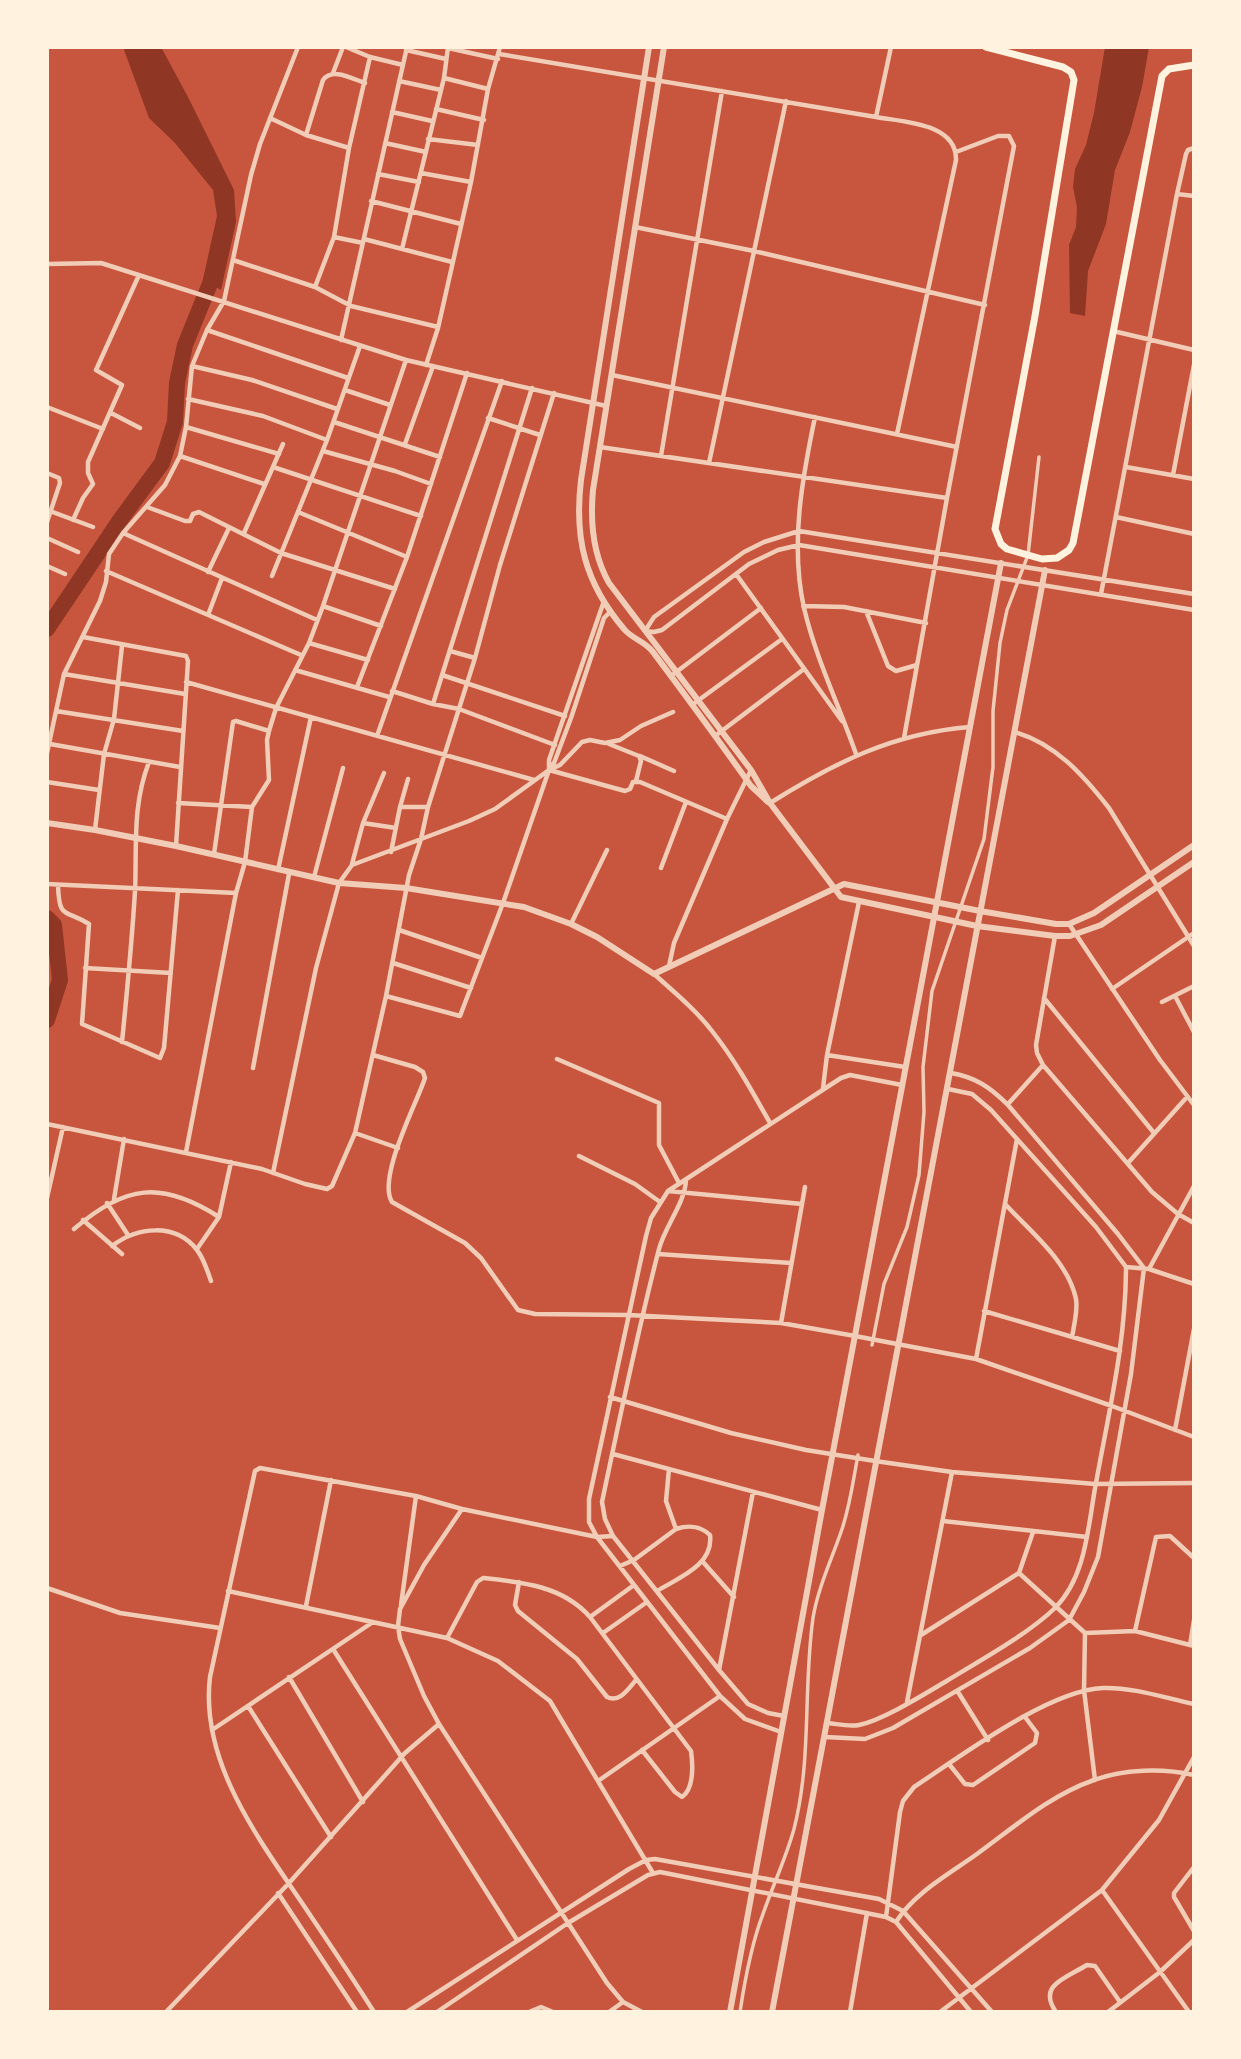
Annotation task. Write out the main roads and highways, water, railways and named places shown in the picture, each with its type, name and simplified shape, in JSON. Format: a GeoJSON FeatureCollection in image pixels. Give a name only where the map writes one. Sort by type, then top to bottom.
{"type":"FeatureCollection","features":[{"type":"Feature","properties":{"kind":"main road"},"geometry":{"type":"LineString","coordinates":[[986,47],[1068,69],[1074,80],[1033,329],[995,529],[1001,544],[1007,549],[1049,559],[1057,558],[1069,550],[1073,543],[1160,81],[1169,69],[1194,65]]}},
{"type":"Feature","properties":{"kind":"waterway"},"geometry":{"type":"LineString","coordinates":[[47,629],[162,463],[175,422],[177,383],[185,345],[218,264]]}},
{"type":"Feature","properties":{"kind":"waterway"},"geometry":{"type":"LineString","coordinates":[[47,918],[54,925],[60,980],[47,1020]]}}]}
